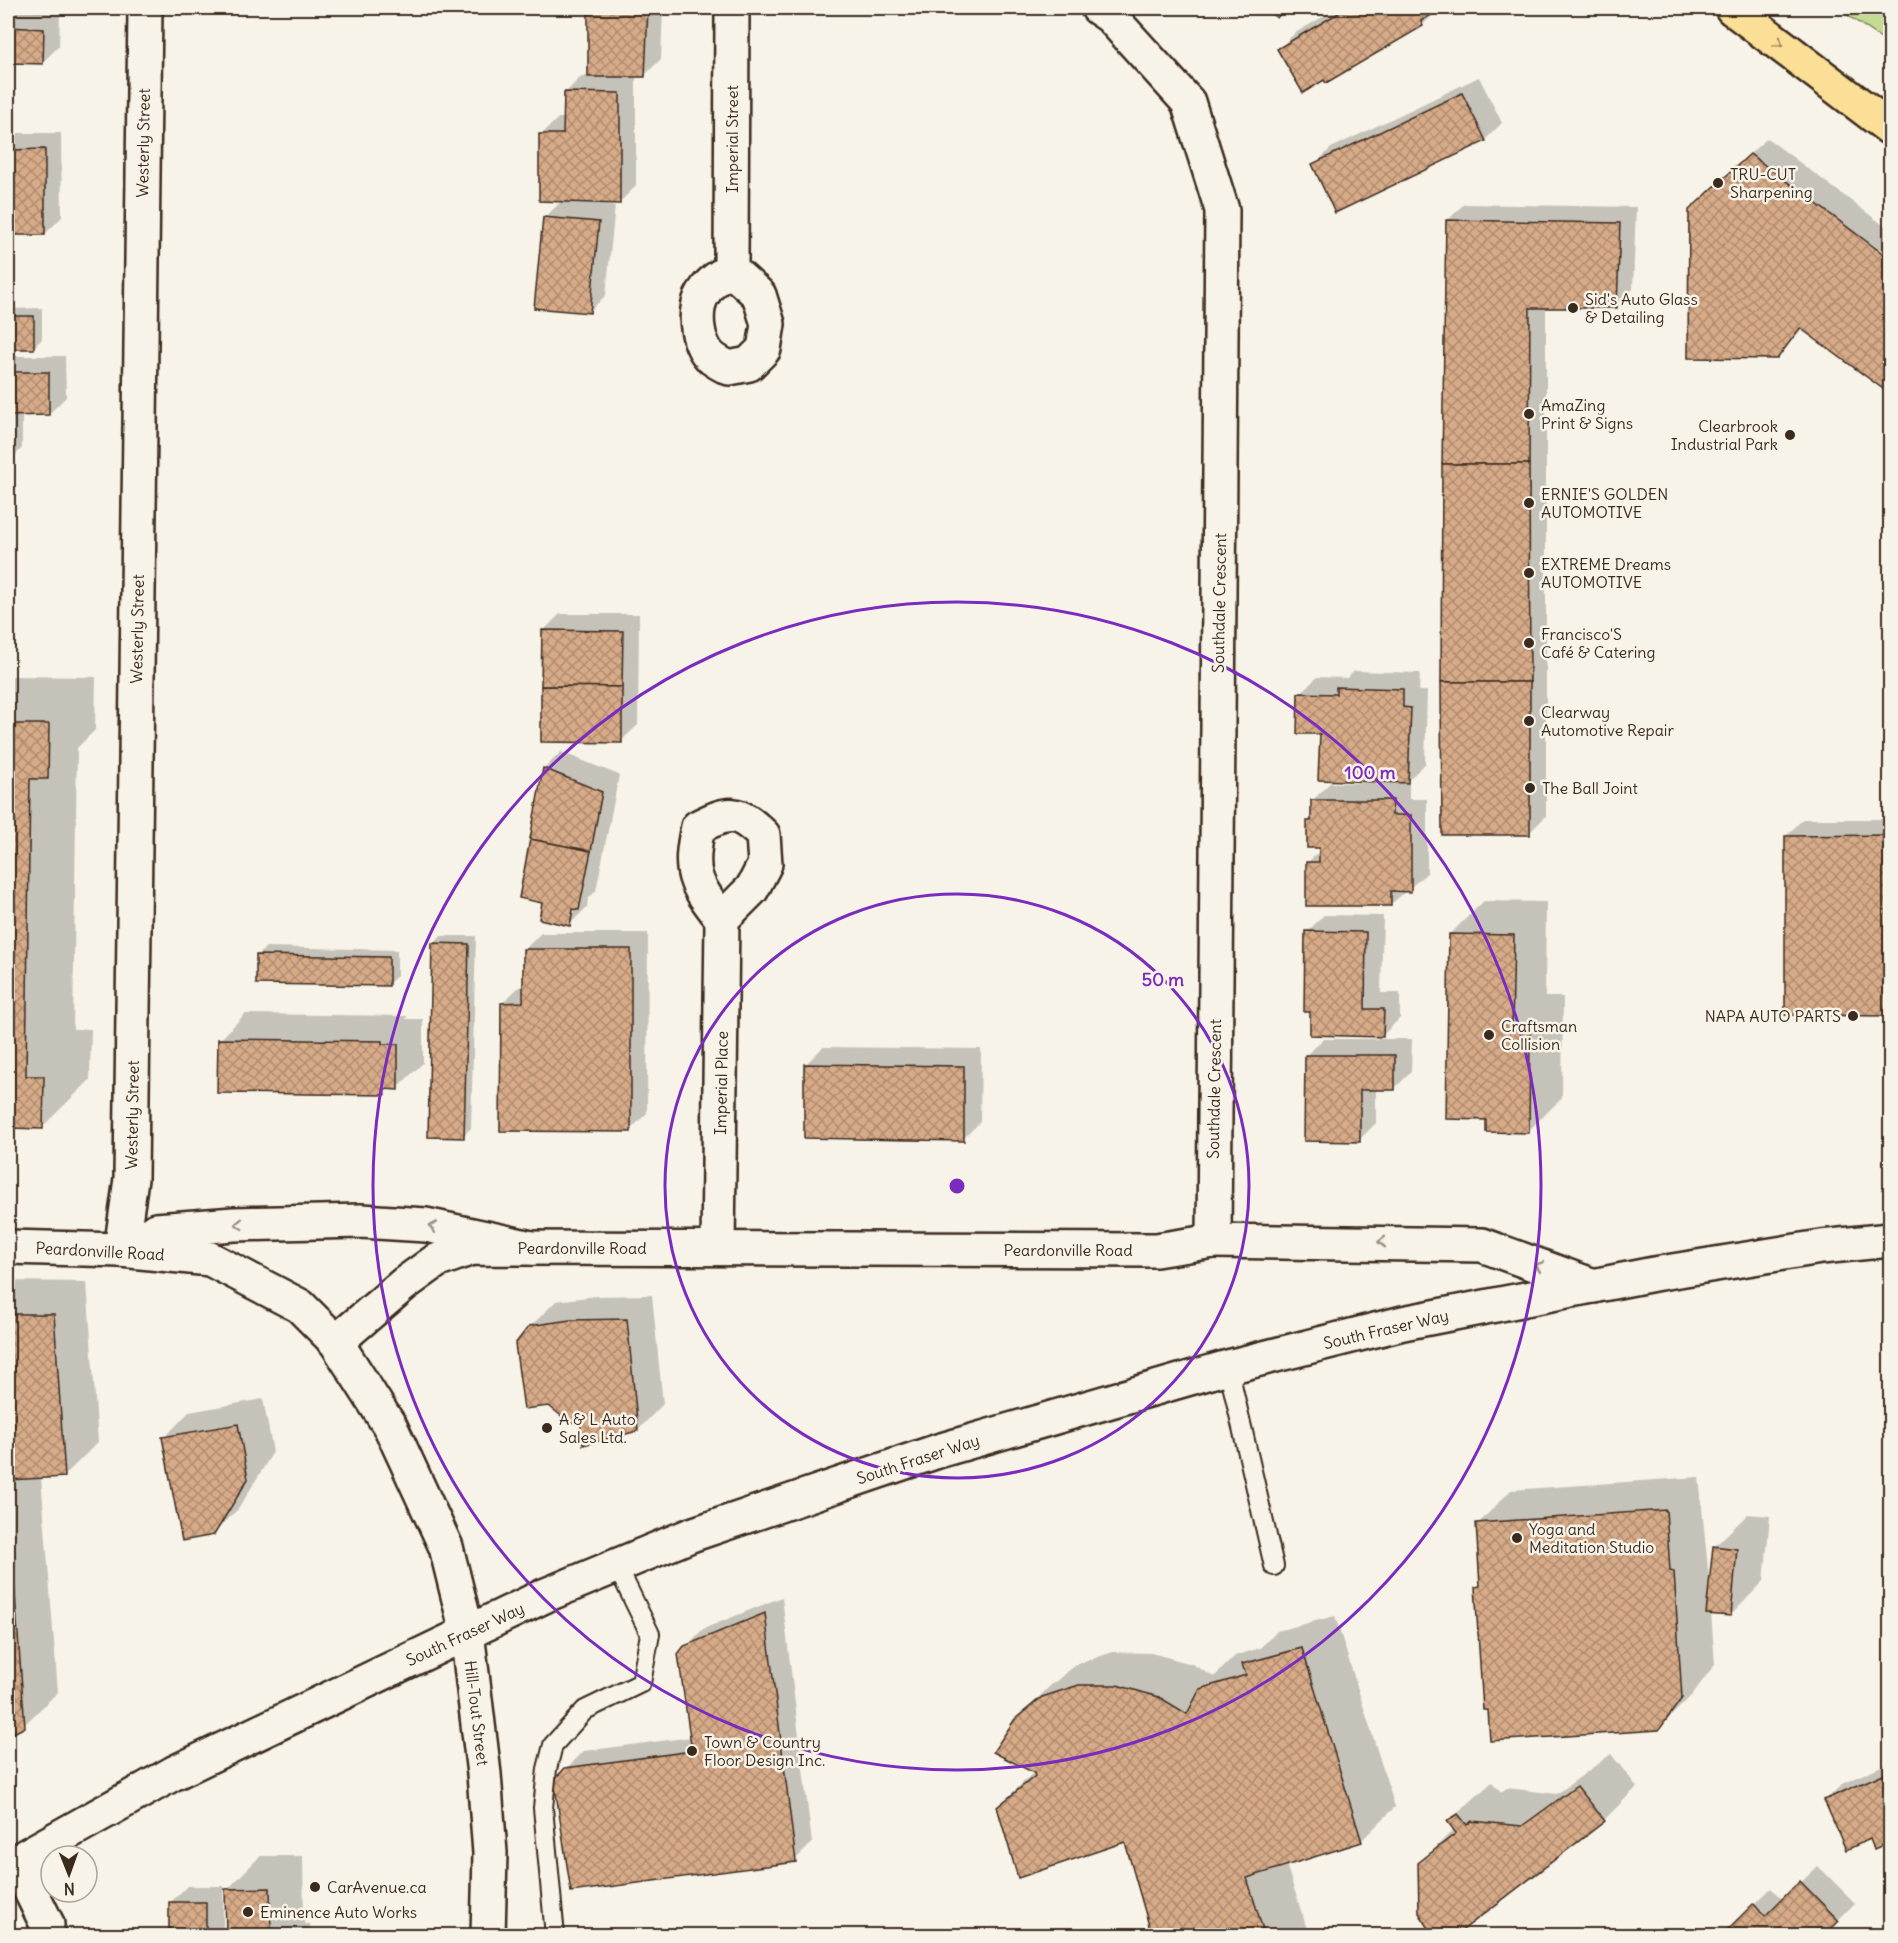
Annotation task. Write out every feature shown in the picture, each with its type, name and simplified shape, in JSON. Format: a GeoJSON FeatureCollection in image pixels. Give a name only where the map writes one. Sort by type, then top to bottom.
{"type":"FeatureCollection","features":[{"type":"Feature","properties":{"kind":"highway"},"geometry":{"type":"LineString","coordinates":[[1732,8],[1890,128]]}},
{"type":"Feature","properties":{"kind":"street","name":"Westerly Street"},"geometry":{"type":"LineString","coordinates":[[122,1250],[131,1179],[145,8]]}},
{"type":"Feature","properties":{"kind":"street","name":"Imperial Street"},"geometry":{"type":"LineString","coordinates":[[731,270],[732,8]]}},
{"type":"Feature","properties":{"kind":"street","name":"Southdale Crescent"},"geometry":{"type":"LineString","coordinates":[[1098,8],[1110,16],[1188,102],[1222,210],[1214,1241]]}},
{"type":"Feature","properties":{"kind":"street","name":"Imperial Place"},"geometry":{"type":"LineString","coordinates":[[718,1248],[722,919]]}},
{"type":"Feature","properties":{"kind":"street"},"geometry":{"type":"LineString","coordinates":[[122,1250],[156,1230],[234,1224],[361,1221],[426,1225],[531,1248]]}},
{"type":"Feature","properties":{"kind":"street","name":"South Fraser Way"},"geometry":{"type":"LineString","coordinates":[[12,1863],[174,1773],[466,1632],[691,1535],[938,1451],[1228,1367],[1403,1323],[1594,1286],[1812,1248],[1890,1240]]}},
{"type":"Feature","properties":{"kind":"street","name":"Peardonville Road"},"geometry":{"type":"LineString","coordinates":[[8,1247],[122,1250],[210,1259],[300,1306],[336,1342],[404,1284],[436,1261],[472,1248],[1156,1250],[1214,1241],[1482,1245],[1594,1286]]}},
{"type":"Feature","properties":{"kind":"street","name":"Hill-Tout Street"},"geometry":{"type":"LineString","coordinates":[[336,1342],[391,1428],[446,1546],[466,1632],[484,1774],[490,1853],[488,1935]]}},
{"type":"Feature","properties":{"kind":"street"},"geometry":{"type":"LineString","coordinates":[[12,1863],[46,1923],[46,1935]]}},
{"type":"Feature","properties":{"kind":"lane"},"geometry":{"type":"LineString","coordinates":[[1228,1367],[1274,1566]]}},
{"type":"Feature","properties":{"kind":"lane"},"geometry":{"type":"LineString","coordinates":[[555,1935],[543,1808],[547,1769],[553,1745],[585,1710],[641,1683],[650,1635],[617,1566]]}},
{"type":"Feature","properties":{"kind":"green space"},"geometry":{"type":"Polygon","coordinates":[[[1837,8],[1890,8],[1890,44],[1837,8]]]}},
{"type":"Feature","properties":{"kind":"building"},"geometry":{"type":"Polygon","coordinates":[[[9,8],[51,8],[51,11],[8,10],[9,8]]]}},
{"type":"Feature","properties":{"kind":"building"},"geometry":{"type":"Polygon","coordinates":[[[588,8],[648,8],[645,77],[588,77],[588,8]]]}},
{"type":"Feature","properties":{"kind":"building"},"geometry":{"type":"Polygon","coordinates":[[[1263,8],[1285,8],[1277,18],[1263,8]]]}},
{"type":"Feature","properties":{"kind":"building"},"geometry":{"type":"Polygon","coordinates":[[[1347,8],[1441,9],[1421,21],[1423,26],[1326,83],[1324,80],[1303,93],[1277,49],[1347,8]]]}},
{"type":"Feature","properties":{"kind":"building"},"geometry":{"type":"Polygon","coordinates":[[[8,27],[44,29],[43,64],[8,63],[8,27]]]}},
{"type":"Feature","properties":{"kind":"building"},"geometry":{"type":"Polygon","coordinates":[[[564,92],[620,93],[620,204],[539,201],[539,134],[563,134],[564,92]]]}},
{"type":"Feature","properties":{"kind":"building"},"geometry":{"type":"Polygon","coordinates":[[[1462,93],[1486,141],[1335,213],[1312,164],[1462,93]]]}},
{"type":"Feature","properties":{"kind":"building"},"geometry":{"type":"Polygon","coordinates":[[[45,149],[45,235],[8,235],[8,150],[45,149]]]}},
{"type":"Feature","properties":{"kind":"building"},"geometry":{"type":"Polygon","coordinates":[[[1750,154],[1890,259],[1890,394],[1800,328],[1777,359],[1688,358],[1689,210],[1750,154]]]}},
{"type":"Feature","properties":{"kind":"building"},"geometry":{"type":"Polygon","coordinates":[[[543,217],[599,222],[590,313],[534,308],[543,217]]]}},
{"type":"Feature","properties":{"kind":"building"},"geometry":{"type":"Polygon","coordinates":[[[1446,220],[1620,223],[1617,308],[1530,308],[1529,464],[1442,464],[1446,220]]]}},
{"type":"Feature","properties":{"kind":"building"},"geometry":{"type":"Polygon","coordinates":[[[8,316],[34,316],[34,349],[8,349],[8,316]]]}},
{"type":"Feature","properties":{"kind":"building"},"geometry":{"type":"Polygon","coordinates":[[[8,372],[49,372],[49,415],[8,416],[8,372]]]}},
{"type":"Feature","properties":{"kind":"building"},"geometry":{"type":"Polygon","coordinates":[[[1442,464],[1529,464],[1530,682],[1441,682],[1442,464]]]}},
{"type":"Feature","properties":{"kind":"building"},"geometry":{"type":"Polygon","coordinates":[[[542,630],[623,631],[622,687],[541,686],[542,630]]]}},
{"type":"Feature","properties":{"kind":"building"},"geometry":{"type":"Polygon","coordinates":[[[1441,682],[1530,682],[1530,835],[1442,835],[1441,682]]]}},
{"type":"Feature","properties":{"kind":"building"},"geometry":{"type":"Polygon","coordinates":[[[541,686],[622,687],[622,743],[541,742],[541,686]]]}},
{"type":"Feature","properties":{"kind":"building"},"geometry":{"type":"Polygon","coordinates":[[[1336,687],[1403,689],[1403,707],[1411,708],[1408,783],[1318,780],[1320,734],[1297,734],[1298,693],[1336,694],[1336,687]]]}},
{"type":"Feature","properties":{"kind":"building"},"geometry":{"type":"Polygon","coordinates":[[[8,724],[49,724],[48,779],[30,779],[26,1076],[44,1076],[43,1129],[8,1128],[8,724]]]}},
{"type":"Feature","properties":{"kind":"building"},"geometry":{"type":"Polygon","coordinates":[[[543,768],[602,792],[591,851],[530,839],[543,768]]]}},
{"type":"Feature","properties":{"kind":"building"},"geometry":{"type":"Polygon","coordinates":[[[1311,800],[1393,800],[1392,815],[1411,815],[1411,892],[1391,891],[1391,906],[1306,906],[1306,862],[1319,862],[1319,848],[1307,848],[1307,821],[1311,821],[1311,800]]]}},
{"type":"Feature","properties":{"kind":"building"},"geometry":{"type":"Polygon","coordinates":[[[1890,835],[1890,1016],[1785,1015],[1785,836],[1890,835]]]}},
{"type":"Feature","properties":{"kind":"building"},"geometry":{"type":"Polygon","coordinates":[[[530,839],[591,851],[579,910],[573,909],[570,926],[539,919],[542,903],[519,898],[530,839]]]}},
{"type":"Feature","properties":{"kind":"building"},"geometry":{"type":"Polygon","coordinates":[[[1305,931],[1366,932],[1365,1009],[1384,1009],[1383,1037],[1310,1035],[1310,1012],[1304,1012],[1305,931]]]}},
{"type":"Feature","properties":{"kind":"building","name":"Craftsman Collision"},"geometry":{"type":"Polygon","coordinates":[[[1449,934],[1514,935],[1512,1030],[1530,1030],[1529,1133],[1486,1132],[1486,1120],[1446,1119],[1449,934]]]}},
{"type":"Feature","properties":{"kind":"building"},"geometry":{"type":"Polygon","coordinates":[[[432,943],[469,944],[464,1138],[428,1137],[432,943]]]}},
{"type":"Feature","properties":{"kind":"building"},"geometry":{"type":"Polygon","coordinates":[[[523,949],[631,949],[631,1132],[500,1131],[501,1003],[523,1002],[523,949]]]}},
{"type":"Feature","properties":{"kind":"building"},"geometry":{"type":"Polygon","coordinates":[[[256,955],[389,957],[389,986],[256,984],[256,955]]]}},
{"type":"Feature","properties":{"kind":"building"},"geometry":{"type":"Polygon","coordinates":[[[218,1039],[382,1041],[382,1044],[398,1044],[398,1090],[384,1089],[385,1095],[217,1093],[218,1039]]]}},
{"type":"Feature","properties":{"kind":"building"},"geometry":{"type":"Polygon","coordinates":[[[1305,1055],[1395,1055],[1395,1090],[1360,1090],[1360,1142],[1304,1141],[1305,1055]]]}},
{"type":"Feature","properties":{"kind":"building"},"geometry":{"type":"Polygon","coordinates":[[[804,1064],[964,1066],[964,1141],[804,1138],[804,1064]]]}},
{"type":"Feature","properties":{"kind":"building"},"geometry":{"type":"Polygon","coordinates":[[[8,1314],[54,1314],[65,1477],[8,1480],[8,1314]]]}},
{"type":"Feature","properties":{"kind":"building"},"geometry":{"type":"Polygon","coordinates":[[[627,1319],[638,1431],[583,1445],[580,1421],[570,1423],[549,1406],[524,1409],[515,1344],[529,1326],[570,1320],[627,1319]]]}},
{"type":"Feature","properties":{"kind":"building"},"geometry":{"type":"Polygon","coordinates":[[[238,1424],[248,1479],[214,1535],[182,1541],[162,1437],[238,1424]]]}},
{"type":"Feature","properties":{"kind":"building"},"geometry":{"type":"Polygon","coordinates":[[[8,1502],[25,1727],[8,1736],[8,1502]]]}},
{"type":"Feature","properties":{"kind":"building"},"geometry":{"type":"Polygon","coordinates":[[[1666,1510],[1670,1571],[1674,1572],[1682,1698],[1659,1730],[1490,1741],[1488,1710],[1483,1710],[1475,1587],[1480,1586],[1476,1523],[1666,1510]]]}},
{"type":"Feature","properties":{"kind":"building"},"geometry":{"type":"Polygon","coordinates":[[[1713,1546],[1737,1549],[1731,1616],[1706,1614],[1713,1546]]]}},
{"type":"Feature","properties":{"kind":"building"},"geometry":{"type":"Polygon","coordinates":[[[765,1613],[796,1862],[571,1892],[554,1780],[565,1768],[692,1751],[678,1654],[684,1646],[765,1613]]]}},
{"type":"Feature","properties":{"kind":"building"},"geometry":{"type":"Polygon","coordinates":[[[1302,1648],[1362,1842],[1247,1878],[1265,1936],[1152,1936],[1125,1842],[1018,1878],[997,1807],[1035,1776],[1034,1773],[993,1752],[1015,1719],[1042,1697],[1079,1685],[1117,1685],[1159,1697],[1187,1714],[1200,1689],[1246,1675],[1242,1664],[1302,1648]]]}},
{"type":"Feature","properties":{"kind":"building"},"geometry":{"type":"Polygon","coordinates":[[[1890,1771],[1890,1842],[1874,1849],[1870,1839],[1846,1850],[1824,1800],[1890,1771]]]}},
{"type":"Feature","properties":{"kind":"building"},"geometry":{"type":"Polygon","coordinates":[[[1577,1786],[1605,1821],[1455,1936],[1434,1936],[1419,1913],[1418,1863],[1456,1833],[1447,1821],[1458,1814],[1467,1825],[1472,1821],[1522,1826],[1577,1786]]]}},
{"type":"Feature","properties":{"kind":"building"},"geometry":{"type":"Polygon","coordinates":[[[1800,1881],[1839,1921],[1824,1936],[1722,1935],[1754,1903],[1765,1916],[1800,1881]]]}},
{"type":"Feature","properties":{"kind":"building","name":"Eminence Auto Works"},"geometry":{"type":"Polygon","coordinates":[[[270,1888],[271,1936],[226,1936],[225,1889],[270,1888]]]}},
{"type":"Feature","properties":{"kind":"building"},"geometry":{"type":"Polygon","coordinates":[[[169,1902],[206,1902],[206,1936],[169,1936],[169,1902]]]}},
{"type":"Feature","properties":{"kind":"place","name":"TRU-CUT Sharpening"},"geometry":{"type":"Point","coordinates":[1718,183]}},
{"type":"Feature","properties":{"kind":"place","name":"Sid's Auto Glass & Detailing"},"geometry":{"type":"Point","coordinates":[1573,308]}},
{"type":"Feature","properties":{"kind":"place","name":"AmaZing Print & Signs"},"geometry":{"type":"Point","coordinates":[1529,414]}},
{"type":"Feature","properties":{"kind":"place","name":"Clearbrook Industrial Park"},"geometry":{"type":"Point","coordinates":[1790,435]}},
{"type":"Feature","properties":{"kind":"place","name":"ERNIE'S GOLDEN AUTOMOTIVE"},"geometry":{"type":"Point","coordinates":[1529,503]}},
{"type":"Feature","properties":{"kind":"place","name":"EXTREME Dreams AUTOMOTIVE"},"geometry":{"type":"Point","coordinates":[1529,573]}},
{"type":"Feature","properties":{"kind":"place","name":"Francisco'S Café & Catering"},"geometry":{"type":"Point","coordinates":[1529,643]}},
{"type":"Feature","properties":{"kind":"place","name":"Clearway Automotive Repair"},"geometry":{"type":"Point","coordinates":[1529,721]}},
{"type":"Feature","properties":{"kind":"place","name":"The Ball Joint"},"geometry":{"type":"Point","coordinates":[1530,788]}},
{"type":"Feature","properties":{"kind":"place","name":"NAPA AUTO PARTS"},"geometry":{"type":"Point","coordinates":[1853,1016]}},
{"type":"Feature","properties":{"kind":"place","name":"Craftsman Collision"},"geometry":{"type":"Point","coordinates":[1489,1035]}},
{"type":"Feature","properties":{"kind":"place","name":"A & L Auto Sales Ltd."},"geometry":{"type":"Point","coordinates":[547,1428]}},
{"type":"Feature","properties":{"kind":"place","name":"Yoga and Meditation Studio"},"geometry":{"type":"Point","coordinates":[1517,1538]}},
{"type":"Feature","properties":{"kind":"place","name":"Town & Country Floor Design Inc."},"geometry":{"type":"Point","coordinates":[692,1751]}},
{"type":"Feature","properties":{"kind":"place","name":"CarAvenue.ca"},"geometry":{"type":"Point","coordinates":[315,1887]}},
{"type":"Feature","properties":{"kind":"place","name":"Eminence Auto Works"},"geometry":{"type":"Point","coordinates":[248,1912]}}]}
